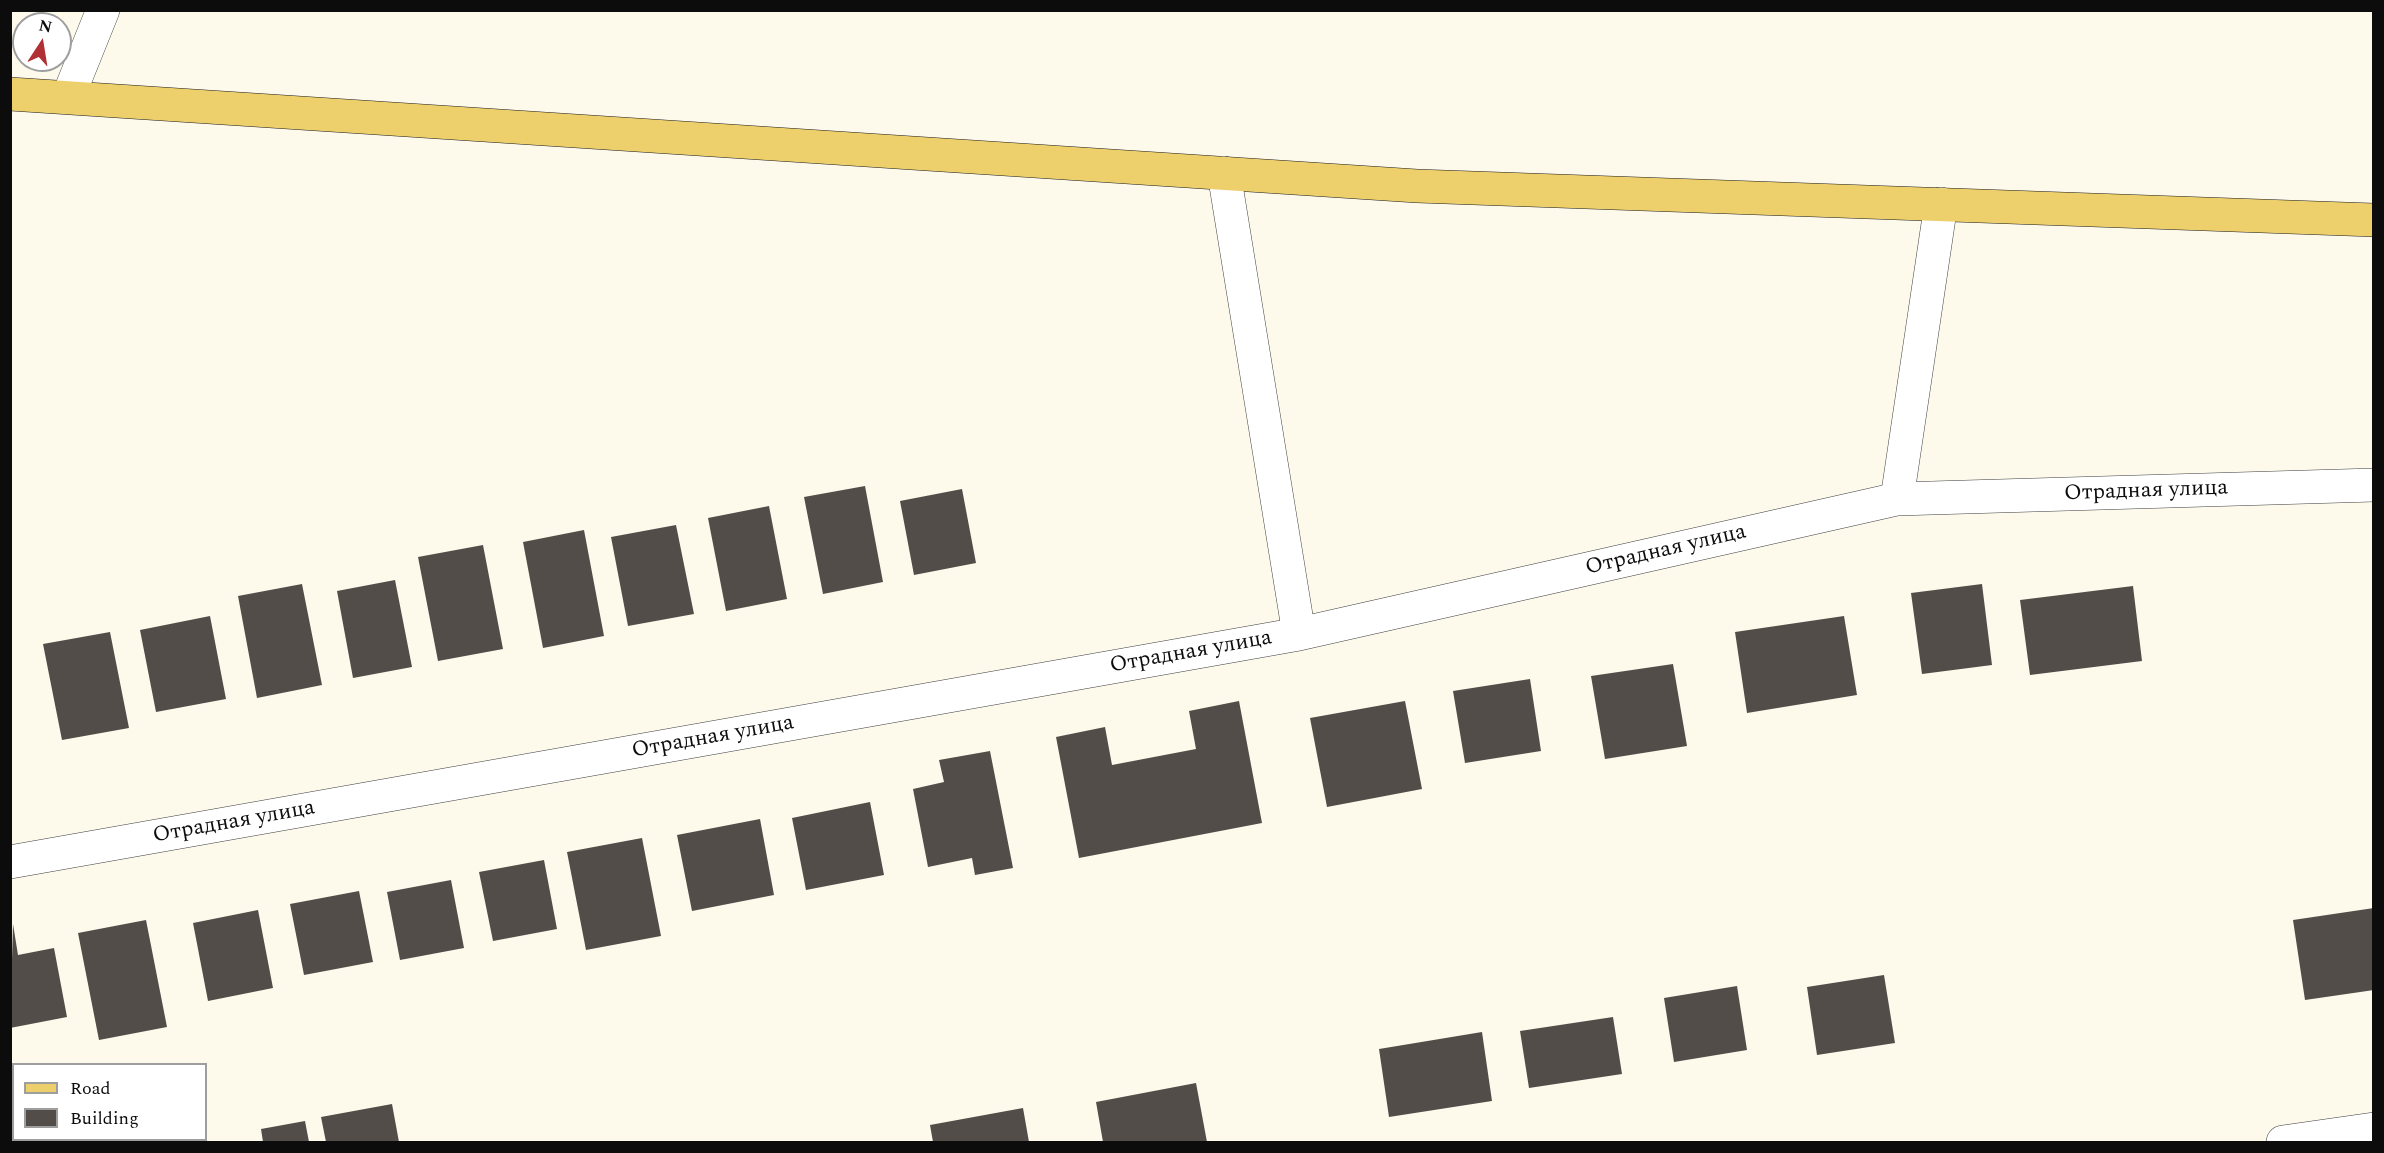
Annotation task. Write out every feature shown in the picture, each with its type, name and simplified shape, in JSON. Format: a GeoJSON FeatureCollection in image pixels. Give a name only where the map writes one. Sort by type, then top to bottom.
{"type":"FeatureCollection","features":[{"type":"Feature","properties":{"kind":"main road"},"geometry":{"type":"LineString","coordinates":[[10,94],[1417,186],[2373,220]]}},
{"type":"Feature","properties":{"kind":"street"},"geometry":{"type":"LineString","coordinates":[[68,97],[103,10]]}},
{"type":"Feature","properties":{"kind":"street"},"geometry":{"type":"LineString","coordinates":[[1224,173],[1299,634]]}},
{"type":"Feature","properties":{"kind":"street"},"geometry":{"type":"LineString","coordinates":[[1897,499],[1941,204]]}},
{"type":"Feature","properties":{"kind":"street","name":"Отрадная улица"},"geometry":{"type":"LineString","coordinates":[[10,862],[1299,634],[1897,499],[2373,485]]}},
{"type":"Feature","properties":{"kind":"street"},"geometry":{"type":"LineString","coordinates":[[2283,1143],[2373,1129]]}},
{"type":"Feature","properties":{"kind":"building"},"geometry":{"type":"Polygon","coordinates":[[[865,486],[883,582],[823,594],[804,497],[865,486]]]}},
{"type":"Feature","properties":{"kind":"building"},"geometry":{"type":"Polygon","coordinates":[[[962,489],[976,563],[914,575],[900,501],[962,489]]]}},
{"type":"Feature","properties":{"kind":"building"},"geometry":{"type":"Polygon","coordinates":[[[769,506],[787,599],[726,611],[708,518],[769,506]]]}},
{"type":"Feature","properties":{"kind":"building"},"geometry":{"type":"Polygon","coordinates":[[[676,525],[694,614],[628,626],[611,537],[676,525]]]}},
{"type":"Feature","properties":{"kind":"building"},"geometry":{"type":"Polygon","coordinates":[[[584,530],[604,636],[543,648],[523,542],[584,530]]]}},
{"type":"Feature","properties":{"kind":"building"},"geometry":{"type":"Polygon","coordinates":[[[483,545],[503,649],[438,661],[418,557],[483,545]]]}},
{"type":"Feature","properties":{"kind":"building"},"geometry":{"type":"Polygon","coordinates":[[[395,580],[412,667],[353,678],[337,591],[395,580]]]}},
{"type":"Feature","properties":{"kind":"building"},"geometry":{"type":"Polygon","coordinates":[[[302,584],[322,685],[257,698],[238,596],[302,584]]]}},
{"type":"Feature","properties":{"kind":"building"},"geometry":{"type":"Polygon","coordinates":[[[1982,584],[1992,665],[1922,674],[1911,593],[1982,584]]]}},
{"type":"Feature","properties":{"kind":"building"},"geometry":{"type":"Polygon","coordinates":[[[2133,586],[2142,661],[2030,675],[2020,600],[2133,586]]]}},
{"type":"Feature","properties":{"kind":"building"},"geometry":{"type":"Polygon","coordinates":[[[210,616],[226,699],[156,712],[140,630],[210,616]]]}},
{"type":"Feature","properties":{"kind":"building"},"geometry":{"type":"Polygon","coordinates":[[[1844,616],[1857,695],[1747,713],[1735,632],[1844,616]]]}},
{"type":"Feature","properties":{"kind":"building"},"geometry":{"type":"Polygon","coordinates":[[[110,632],[129,728],[62,740],[43,644],[110,632]]]}},
{"type":"Feature","properties":{"kind":"building"},"geometry":{"type":"Polygon","coordinates":[[[1673,664],[1687,746],[1605,759],[1591,676],[1673,664]]]}},
{"type":"Feature","properties":{"kind":"building"},"geometry":{"type":"Polygon","coordinates":[[[1530,679],[1541,751],[1465,763],[1453,691],[1530,679]]]}},
{"type":"Feature","properties":{"kind":"building"},"geometry":{"type":"Polygon","coordinates":[[[1239,701],[1262,823],[1079,858],[1056,737],[1105,727],[1112,765],[1196,749],[1189,711],[1239,701]]]}},
{"type":"Feature","properties":{"kind":"building"},"geometry":{"type":"Polygon","coordinates":[[[1405,701],[1422,789],[1327,807],[1310,718],[1405,701]]]}},
{"type":"Feature","properties":{"kind":"building"},"geometry":{"type":"Polygon","coordinates":[[[990,751],[1013,868],[975,875],[972,858],[928,867],[913,789],[944,782],[939,760],[990,751]]]}},
{"type":"Feature","properties":{"kind":"building"},"geometry":{"type":"Polygon","coordinates":[[[870,802],[884,875],[806,890],[792,818],[870,802]]]}},
{"type":"Feature","properties":{"kind":"building"},"geometry":{"type":"Polygon","coordinates":[[[760,819],[774,895],[692,911],[677,835],[760,819]]]}},
{"type":"Feature","properties":{"kind":"building"},"geometry":{"type":"Polygon","coordinates":[[[642,838],[661,936],[586,950],[567,852],[642,838]]]}},
{"type":"Feature","properties":{"kind":"building"},"geometry":{"type":"Polygon","coordinates":[[[544,860],[557,929],[493,941],[479,872],[544,860]]]}},
{"type":"Feature","properties":{"kind":"building"},"geometry":{"type":"Polygon","coordinates":[[[451,880],[464,948],[400,960],[387,892],[451,880]]]}},
{"type":"Feature","properties":{"kind":"building"},"geometry":{"type":"Polygon","coordinates":[[[359,891],[373,962],[304,975],[290,904],[359,891]]]}},
{"type":"Feature","properties":{"kind":"building"},"geometry":{"type":"Polygon","coordinates":[[[2374,908],[2374,990],[2305,1000],[2293,920],[2374,908]]]}},
{"type":"Feature","properties":{"kind":"building"},"geometry":{"type":"Polygon","coordinates":[[[258,910],[273,988],[208,1001],[193,923],[258,910]]]}},
{"type":"Feature","properties":{"kind":"building"},"geometry":{"type":"Polygon","coordinates":[[[146,920],[167,1027],[99,1040],[78,933],[146,920]]]}},
{"type":"Feature","properties":{"kind":"building"},"geometry":{"type":"Polygon","coordinates":[[[13,924],[18,955],[54,948],[67,1017],[10,1028],[13,924]]]}},
{"type":"Feature","properties":{"kind":"building"},"geometry":{"type":"Polygon","coordinates":[[[1884,975],[1895,1043],[1817,1055],[1807,987],[1884,975]]]}},
{"type":"Feature","properties":{"kind":"building"},"geometry":{"type":"Polygon","coordinates":[[[1737,986],[1747,1050],[1674,1062],[1664,998],[1737,986]]]}},
{"type":"Feature","properties":{"kind":"building"},"geometry":{"type":"Polygon","coordinates":[[[1613,1017],[1622,1074],[1529,1088],[1520,1031],[1613,1017]]]}},
{"type":"Feature","properties":{"kind":"building"},"geometry":{"type":"Polygon","coordinates":[[[1482,1032],[1492,1101],[1389,1117],[1379,1049],[1482,1032]]]}},
{"type":"Feature","properties":{"kind":"building"},"geometry":{"type":"Polygon","coordinates":[[[1196,1083],[1207,1142],[1103,1142],[1096,1102],[1196,1083]]]}},
{"type":"Feature","properties":{"kind":"building"},"geometry":{"type":"Polygon","coordinates":[[[392,1104],[399,1142],[326,1142],[321,1117],[392,1104]]]}},
{"type":"Feature","properties":{"kind":"building"},"geometry":{"type":"Polygon","coordinates":[[[1023,1108],[1029,1142],[933,1142],[930,1125],[1023,1108]]]}},
{"type":"Feature","properties":{"kind":"building"},"geometry":{"type":"Polygon","coordinates":[[[305,1121],[309,1142],[263,1142],[261,1129],[305,1121]]]}}]}
